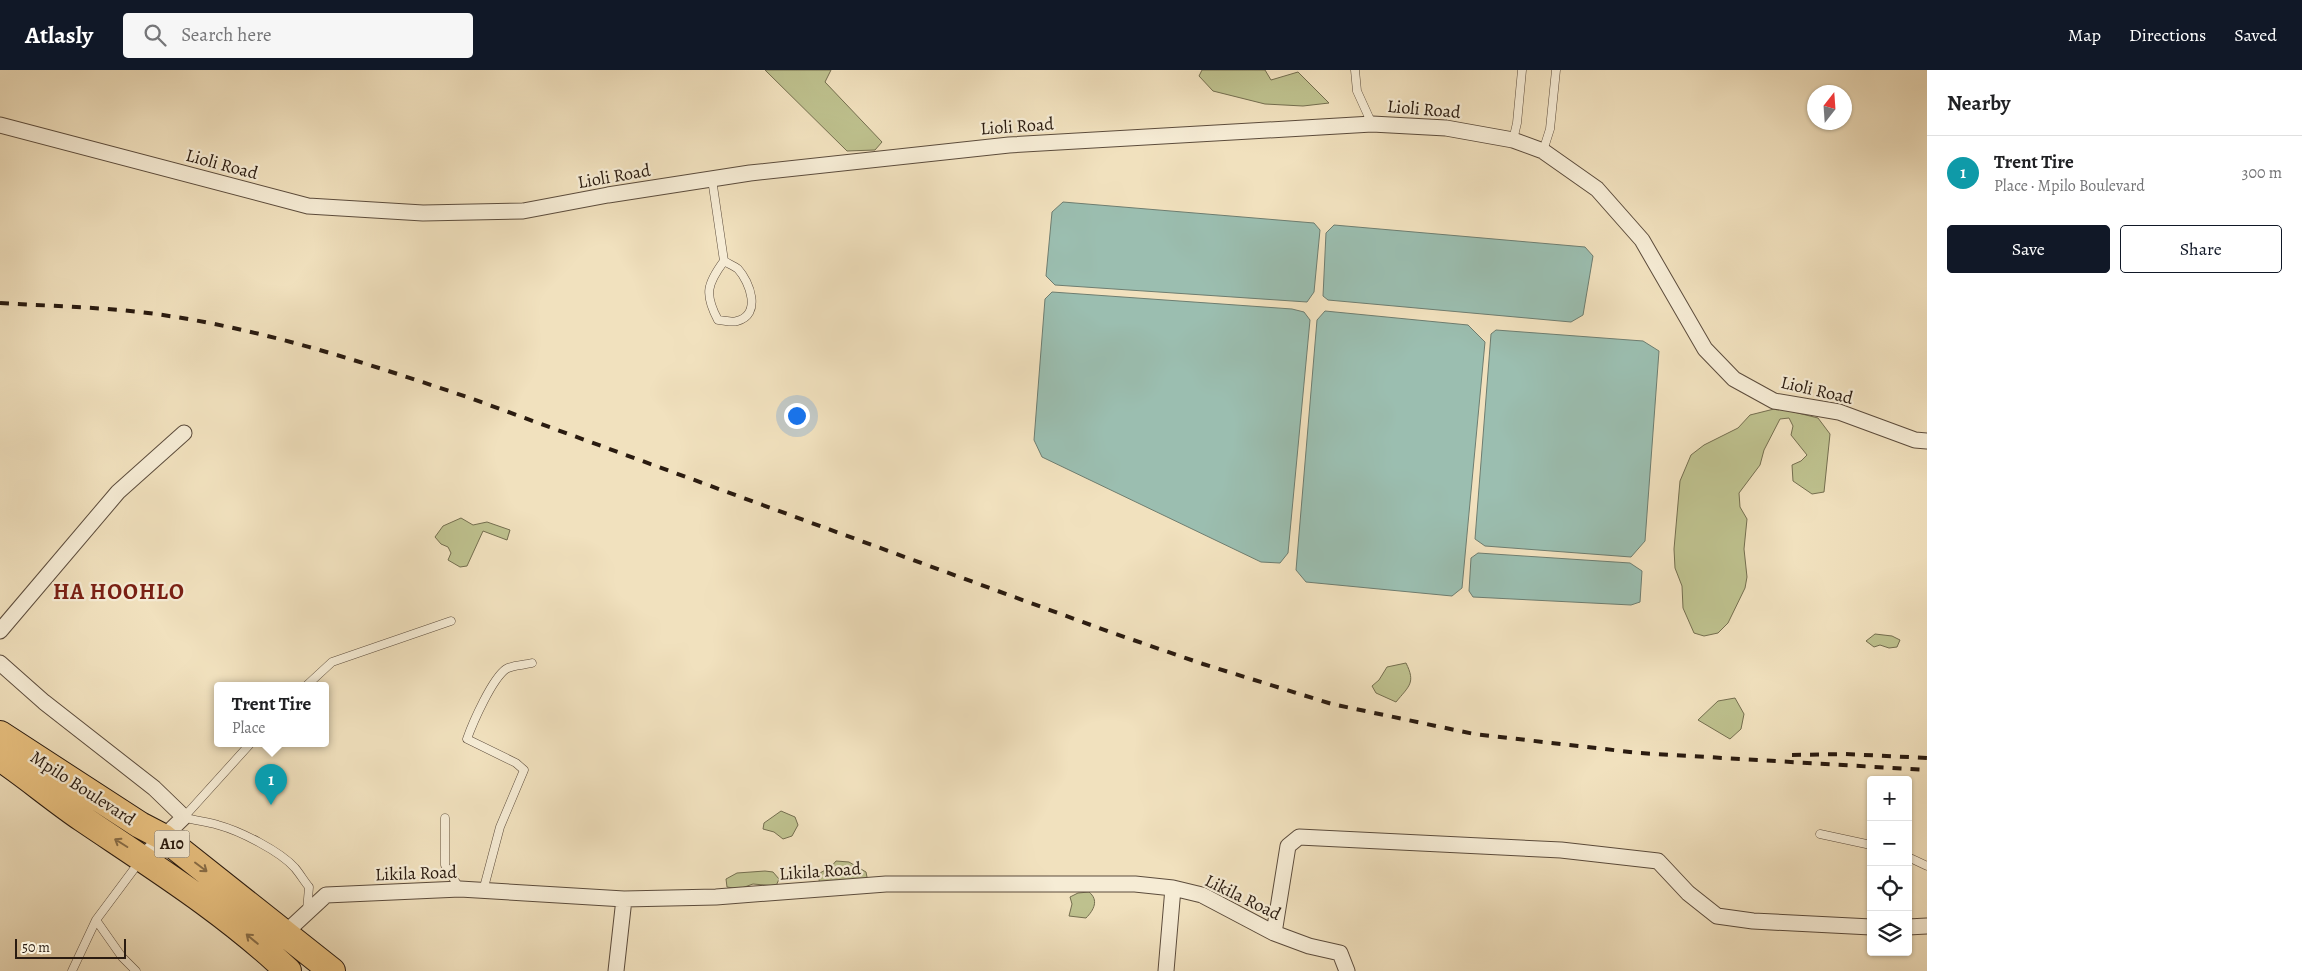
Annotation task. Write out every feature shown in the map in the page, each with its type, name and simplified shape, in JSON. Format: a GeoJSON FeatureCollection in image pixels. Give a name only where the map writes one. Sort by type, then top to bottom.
{"type":"FeatureCollection","features":[{"type":"Feature","properties":{"kind":"highway","name":"Mpilo Boulevard"},"geometry":{"type":"LineString","coordinates":[[0,734],[140,825],[163,837],[332,971]]}},
{"type":"Feature","properties":{"kind":"highway","name":"Mpilo Boulevard"},"geometry":{"type":"LineString","coordinates":[[0,758],[81,818],[143,857],[219,912],[288,971]]}},
{"type":"Feature","properties":{"kind":"street","name":"Lioli Road"},"geometry":{"type":"LineString","coordinates":[[0,125],[308,206],[423,213],[524,211],[750,173],[1010,145],[1372,124],[1446,128],[1513,140],[1543,152],[1597,189],[1642,240],[1705,349],[1734,379],[1774,401],[1839,412],[1915,440],[1927,441]]}},
{"type":"Feature","properties":{"kind":"street"},"geometry":{"type":"LineString","coordinates":[[0,631],[118,492],[184,432]]}},
{"type":"Feature","properties":{"kind":"street"},"geometry":{"type":"LineString","coordinates":[[0,663],[44,702],[154,788],[184,817],[143,857]]}},
{"type":"Feature","properties":{"kind":"street"},"geometry":{"type":"LineString","coordinates":[[1274,934],[1288,846],[1299,837],[1561,850],[1658,861],[1688,893],[1717,916],[1753,922],[1867,927]]}},
{"type":"Feature","properties":{"kind":"street","name":"Likila Road"},"geometry":{"type":"LineString","coordinates":[[285,933],[326,895],[460,889],[624,898],[716,897],[886,884],[1135,884],[1173,888],[1202,895],[1274,934],[1310,946],[1340,953],[1347,971]]}},
{"type":"Feature","properties":{"kind":"street"},"geometry":{"type":"LineString","coordinates":[[1166,971],[1173,888]]}},
{"type":"Feature","properties":{"kind":"street"},"geometry":{"type":"LineString","coordinates":[[616,971],[624,898]]}},
{"type":"Feature","properties":{"kind":"street"},"geometry":{"type":"LineString","coordinates":[[1912,927],[1927,926]]}},
{"type":"Feature","properties":{"kind":"lane"},"geometry":{"type":"LineString","coordinates":[[1355,70],[1357,90],[1372,124]]}},
{"type":"Feature","properties":{"kind":"lane"},"geometry":{"type":"LineString","coordinates":[[1513,140],[1522,70]]}},
{"type":"Feature","properties":{"kind":"lane"},"geometry":{"type":"LineString","coordinates":[[1543,152],[1550,130],[1556,70]]}},
{"type":"Feature","properties":{"kind":"lane"},"geometry":{"type":"LineString","coordinates":[[712,179],[724,262],[714,275],[709,288],[709,303],[718,320],[737,321],[747,315],[753,304],[751,292],[737,268],[724,262]]}},
{"type":"Feature","properties":{"kind":"lane"},"geometry":{"type":"LineString","coordinates":[[310,682],[332,662],[451,621]]}},
{"type":"Feature","properties":{"kind":"lane"},"geometry":{"type":"LineString","coordinates":[[483,891],[500,827],[524,770],[516,763],[467,738],[474,719],[496,681],[506,669],[532,663]]}},
{"type":"Feature","properties":{"kind":"lane"},"geometry":{"type":"LineString","coordinates":[[247,747],[184,817],[197,822],[220,825],[273,851],[294,867],[308,887],[306,913]]}},
{"type":"Feature","properties":{"kind":"lane"},"geometry":{"type":"LineString","coordinates":[[445,818],[445,866],[460,889]]}},
{"type":"Feature","properties":{"kind":"lane"},"geometry":{"type":"LineString","coordinates":[[1820,834],[1867,844]]}},
{"type":"Feature","properties":{"kind":"lane"},"geometry":{"type":"LineString","coordinates":[[72,971],[96,920],[143,857]]}},
{"type":"Feature","properties":{"kind":"lane"},"geometry":{"type":"LineString","coordinates":[[1912,859],[1927,866]]}},
{"type":"Feature","properties":{"kind":"lane"},"geometry":{"type":"LineString","coordinates":[[96,920],[122,956],[136,971]]}},
{"type":"Feature","properties":{"kind":"green space"},"geometry":{"type":"Polygon","coordinates":[[[765,70],[831,70],[825,82],[882,142],[875,150],[847,151],[765,70]]]}},
{"type":"Feature","properties":{"kind":"green space"},"geometry":{"type":"Polygon","coordinates":[[[1202,70],[1265,70],[1271,80],[1298,72],[1329,103],[1303,106],[1265,104],[1213,91],[1199,76],[1202,70]]]}},
{"type":"Feature","properties":{"kind":"green space"},"geometry":{"type":"Polygon","coordinates":[[[1778,408],[1818,418],[1830,434],[1824,492],[1812,494],[1793,481],[1792,465],[1801,461],[1807,455],[1791,435],[1793,426],[1789,418],[1780,419],[1764,450],[1760,465],[1739,493],[1740,507],[1747,519],[1744,549],[1747,577],[1745,588],[1728,623],[1718,633],[1704,636],[1694,633],[1683,608],[1682,586],[1675,568],[1674,549],[1680,481],[1691,455],[1704,445],[1738,428],[1750,415],[1778,408]]]}},
{"type":"Feature","properties":{"kind":"green space"},"geometry":{"type":"Polygon","coordinates":[[[461,518],[473,525],[487,522],[510,530],[507,540],[483,531],[467,566],[460,567],[448,560],[451,553],[448,547],[441,544],[435,537],[443,526],[461,518]]]}},
{"type":"Feature","properties":{"kind":"green space"},"geometry":{"type":"Polygon","coordinates":[[[1875,634],[1892,636],[1900,640],[1897,647],[1889,648],[1880,645],[1874,647],[1866,641],[1875,634]]]}},
{"type":"Feature","properties":{"kind":"green space"},"geometry":{"type":"Polygon","coordinates":[[[1406,663],[1411,680],[1410,684],[1396,702],[1376,693],[1372,686],[1379,680],[1387,667],[1406,663]]]}},
{"type":"Feature","properties":{"kind":"green space"},"geometry":{"type":"Polygon","coordinates":[[[1735,698],[1744,714],[1741,729],[1730,739],[1698,720],[1718,701],[1735,698]]]}},
{"type":"Feature","properties":{"kind":"green space"},"geometry":{"type":"Polygon","coordinates":[[[781,811],[795,817],[798,825],[792,836],[783,839],[774,832],[763,829],[764,823],[781,811]]]}},
{"type":"Feature","properties":{"kind":"green space"},"geometry":{"type":"Polygon","coordinates":[[[836,861],[849,862],[866,872],[868,882],[820,885],[818,874],[831,867],[836,861]]]}},
{"type":"Feature","properties":{"kind":"green space"},"geometry":{"type":"Polygon","coordinates":[[[773,872],[779,879],[776,886],[753,884],[739,889],[727,887],[726,879],[737,873],[773,872]]]}},
{"type":"Feature","properties":{"kind":"green space"},"geometry":{"type":"Polygon","coordinates":[[[1089,892],[1095,902],[1089,915],[1086,918],[1069,916],[1072,904],[1070,897],[1078,893],[1089,892]]]}},
{"type":"Feature","properties":{"kind":"shaded area"},"geometry":{"type":"Polygon","coordinates":[[[1063,202],[1314,223],[1320,230],[1314,292],[1307,302],[1055,285],[1046,276],[1052,212],[1063,202]]]}},
{"type":"Feature","properties":{"kind":"shaded area"},"geometry":{"type":"Polygon","coordinates":[[[1334,225],[1585,247],[1593,256],[1583,315],[1571,322],[1328,300],[1323,296],[1326,233],[1334,225]]]}},
{"type":"Feature","properties":{"kind":"shaded area"},"geometry":{"type":"Polygon","coordinates":[[[1052,292],[1292,309],[1304,312],[1310,320],[1288,553],[1280,563],[1261,562],[1042,457],[1034,440],[1045,299],[1052,292]]]}},
{"type":"Feature","properties":{"kind":"shaded area"},"geometry":{"type":"Polygon","coordinates":[[[1325,311],[1468,325],[1485,342],[1462,588],[1452,596],[1306,582],[1296,570],[1317,320],[1325,311]]]}},
{"type":"Feature","properties":{"kind":"shaded area"},"geometry":{"type":"Polygon","coordinates":[[[1496,330],[1643,341],[1659,351],[1645,541],[1631,557],[1485,546],[1475,539],[1491,334],[1496,330]]]}},
{"type":"Feature","properties":{"kind":"shaded area"},"geometry":{"type":"Polygon","coordinates":[[[1478,553],[1630,563],[1642,571],[1640,602],[1631,605],[1473,597],[1469,591],[1471,558],[1478,553]]]}},
{"type":"Feature","properties":{"kind":"railway"},"geometry":{"type":"LineString","coordinates":[[0,303],[111,309],[189,319],[271,337],[351,359],[470,398],[1110,632],[1203,664],[1332,704],[1474,734],[1639,753],[1927,770]]}},
{"type":"Feature","properties":{"kind":"railway"},"geometry":{"type":"LineString","coordinates":[[1792,755],[1845,754],[1927,758]]}},
{"type":"Feature","properties":{"kind":"place","name":"Trent Tire"},"geometry":{"type":"Point","coordinates":[271,805]}},
{"type":"Feature","properties":{"kind":"district","name":"HA HOOHLO"},"geometry":{"type":"Point","coordinates":[119,592]}}]}
